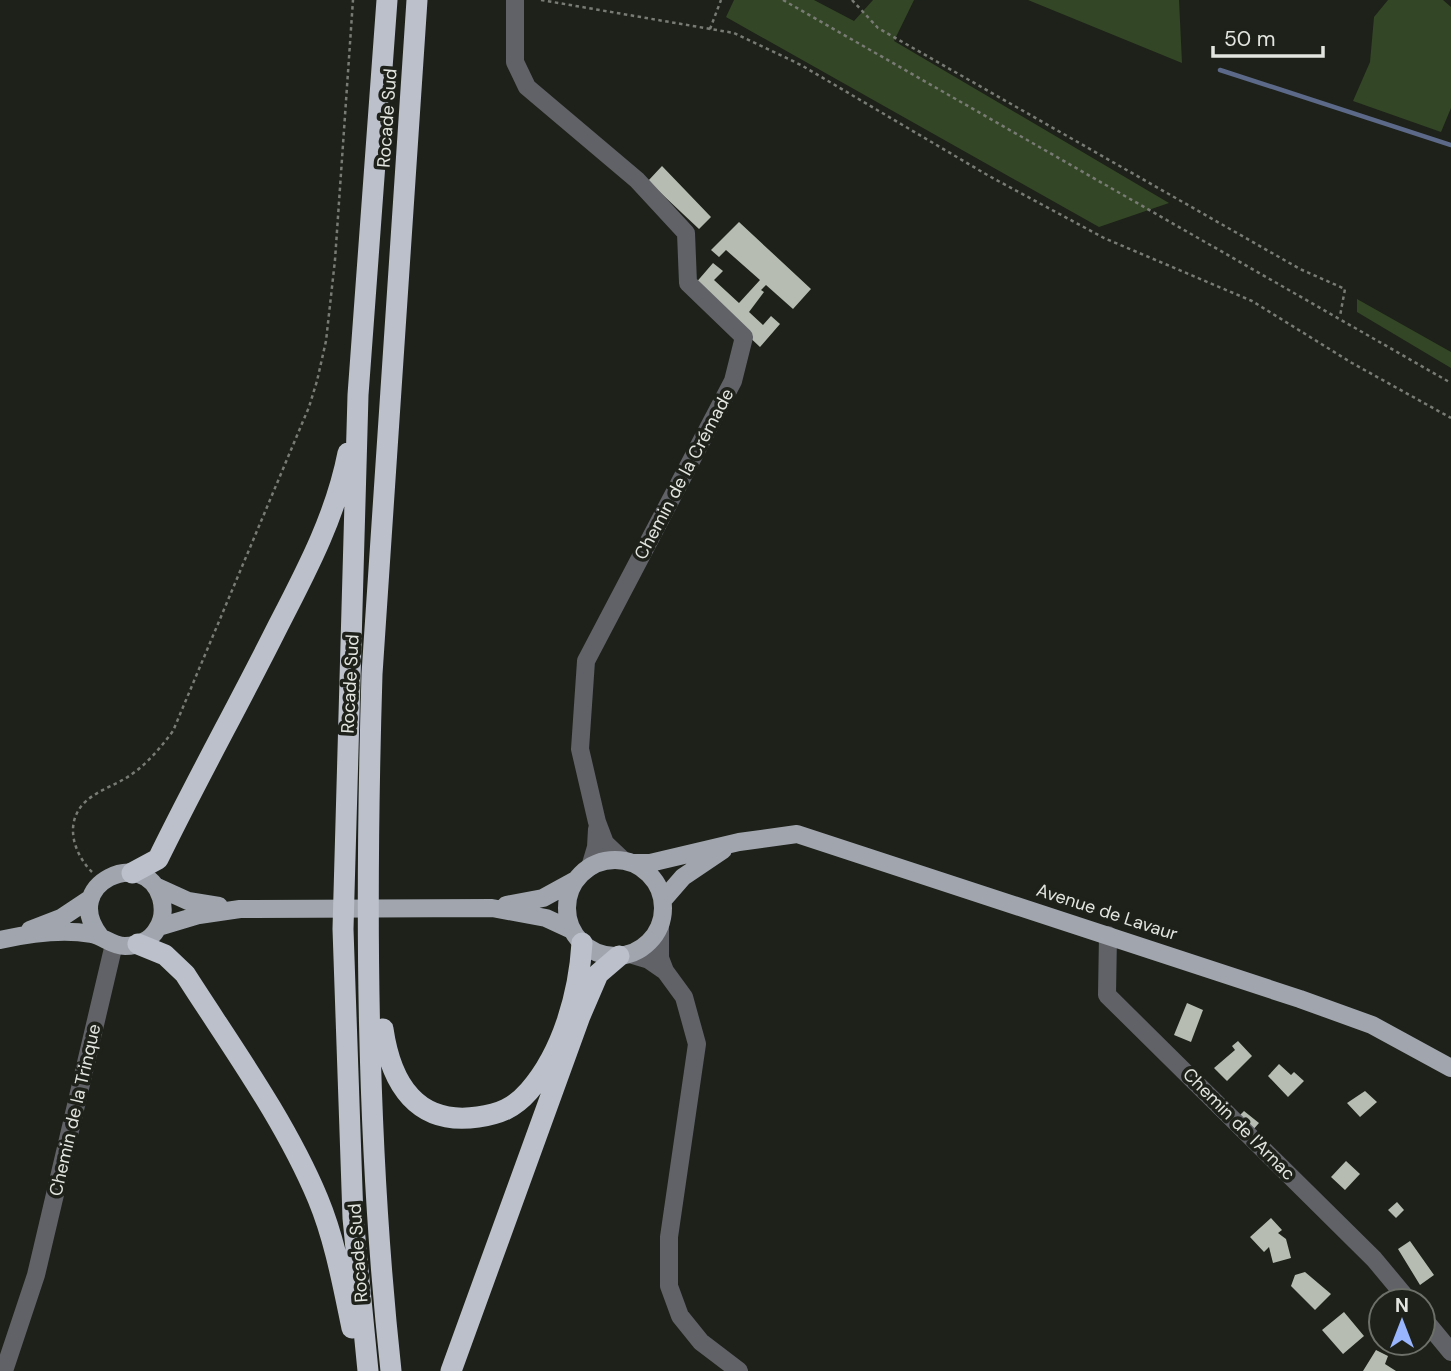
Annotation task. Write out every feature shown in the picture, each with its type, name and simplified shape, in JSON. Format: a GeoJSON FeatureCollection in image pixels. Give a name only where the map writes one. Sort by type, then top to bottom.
{"type":"FeatureCollection","features":[{"type":"Feature","properties":{"kind":"highway","name":"Rocade Sud"},"geometry":{"type":"LineString","coordinates":[[368,1371],[353,1218],[344,929],[358,396],[387,0]]}},
{"type":"Feature","properties":{"kind":"highway","name":"Rocade Sud"},"geometry":{"type":"LineString","coordinates":[[391,1371],[380,1266],[369,951],[372,674],[417,0]]}},
{"type":"Feature","properties":{"kind":"highway"},"geometry":{"type":"LineString","coordinates":[[132,873],[158,859],[319,545],[344,474],[358,396]]}},
{"type":"Feature","properties":{"kind":"highway"},"geometry":{"type":"LineString","coordinates":[[369,951],[377,984],[387,1059],[404,1090],[427,1112],[457,1120],[504,1113],[527,1093],[542,1074],[571,1009],[580,977],[577,937]]}},
{"type":"Feature","properties":{"kind":"highway"},"geometry":{"type":"LineString","coordinates":[[138,944],[165,955],[185,974],[306,1172],[335,1249],[362,1371]]}},
{"type":"Feature","properties":{"kind":"highway"},"geometry":{"type":"LineString","coordinates":[[451,1371],[580,1016],[598,974],[624,955]]}},
{"type":"Feature","properties":{"kind":"main road","name":"Avenue de Lavaur"},"geometry":{"type":"LineString","coordinates":[[628,861],[650,863],[739,842],[797,834],[1108,935],[1372,1025],[1451,1068]]}},
{"type":"Feature","properties":{"kind":"main road"},"geometry":{"type":"LineString","coordinates":[[663,900],[690,872],[739,842]]}},
{"type":"Feature","properties":{"kind":"main road"},"geometry":{"type":"LineString","coordinates":[[7,938],[66,933],[138,944],[159,927],[199,915],[240,909],[492,908],[546,918],[606,955],[624,955],[642,948],[660,925],[663,900],[653,877],[628,861],[612,859],[590,867],[575,881],[543,898],[492,908]]}},
{"type":"Feature","properties":{"kind":"main road"},"geometry":{"type":"LineString","coordinates":[[7,938],[61,918],[91,898],[103,881],[117,874],[132,873],[188,901],[240,909]]}},
{"type":"Feature","properties":{"kind":"main road"},"geometry":{"type":"LineString","coordinates":[[575,881],[567,905],[577,937]]}},
{"type":"Feature","properties":{"kind":"main road"},"geometry":{"type":"LineString","coordinates":[[155,886],[162,902],[159,927]]}},
{"type":"Feature","properties":{"kind":"main road"},"geometry":{"type":"LineString","coordinates":[[91,898],[90,918],[107,940]]}},
{"type":"Feature","properties":{"kind":"street","name":"Chemin de la Crémade"},"geometry":{"type":"LineString","coordinates":[[515,0],[514,62],[522,78],[541,101],[637,180],[686,233],[688,283],[744,337],[733,381],[586,661],[580,749],[597,822]]}},
{"type":"Feature","properties":{"kind":"street"},"geometry":{"type":"LineString","coordinates":[[597,822],[605,843],[628,861]]}},
{"type":"Feature","properties":{"kind":"street"},"geometry":{"type":"LineString","coordinates":[[590,867],[596,847],[597,822]]}},
{"type":"Feature","properties":{"kind":"street"},"geometry":{"type":"LineString","coordinates":[[660,925],[658,943],[665,971]]}},
{"type":"Feature","properties":{"kind":"street","name":"Chemin de l'Arnac"},"geometry":{"type":"LineString","coordinates":[[1108,935],[1107,995],[1374,1259],[1397,1287]]}},
{"type":"Feature","properties":{"kind":"street","name":"Chemin de la Trinque"},"geometry":{"type":"LineString","coordinates":[[36,1275],[107,940]]}},
{"type":"Feature","properties":{"kind":"street"},"geometry":{"type":"LineString","coordinates":[[624,955],[649,960],[665,971],[684,997],[697,1044],[669,1237],[669,1286],[680,1316],[701,1342],[739,1371]]}},
{"type":"Feature","properties":{"kind":"street"},"geometry":{"type":"LineString","coordinates":[[0,1338],[13,1322],[36,1275]]}},
{"type":"Feature","properties":{"kind":"street"},"geometry":{"type":"LineString","coordinates":[[5,1371],[36,1275]]}},
{"type":"Feature","properties":{"kind":"street"},"geometry":{"type":"LineString","coordinates":[[1437,1335],[1451,1352]]}},
{"type":"Feature","properties":{"kind":"path"},"geometry":{"type":"LineString","coordinates":[[103,881],[82,862],[73,842],[73,822],[83,804],[131,775],[153,757],[173,731],[309,407],[317,381],[326,341],[335,260],[353,0]]}},
{"type":"Feature","properties":{"kind":"path"},"geometry":{"type":"LineString","coordinates":[[541,0],[734,33],[801,65],[989,176],[1104,238],[1252,301],[1352,363],[1451,418]]}},
{"type":"Feature","properties":{"kind":"path"},"geometry":{"type":"LineString","coordinates":[[710,29],[721,0]]}},
{"type":"Feature","properties":{"kind":"path"},"geometry":{"type":"LineString","coordinates":[[783,0],[1451,383]]}},
{"type":"Feature","properties":{"kind":"path"},"geometry":{"type":"LineString","coordinates":[[852,0],[878,28],[1300,269],[1345,289],[1340,318]]}},
{"type":"Feature","properties":{"kind":"green space"},"geometry":{"type":"Polygon","coordinates":[[[734,0],[814,0],[854,21],[873,0],[914,0],[894,41],[1169,203],[1099,227],[726,17],[734,0]]]}},
{"type":"Feature","properties":{"kind":"green space"},"geometry":{"type":"Polygon","coordinates":[[[1028,0],[1179,0],[1182,63],[1028,0]]]}},
{"type":"Feature","properties":{"kind":"green space"},"geometry":{"type":"Polygon","coordinates":[[[1388,0],[1443,0],[1451,7],[1451,108],[1441,132],[1353,101],[1370,62],[1374,17],[1388,0]]]}},
{"type":"Feature","properties":{"kind":"green space"},"geometry":{"type":"Polygon","coordinates":[[[1357,299],[1451,352],[1451,368],[1357,312],[1357,299]]]}},
{"type":"Feature","properties":{"kind":"building"},"geometry":{"type":"Polygon","coordinates":[[[662,166],[711,217],[699,229],[648,181],[662,166]]]}},
{"type":"Feature","properties":{"kind":"building"},"geometry":{"type":"Polygon","coordinates":[[[739,222],[811,289],[793,309],[766,285],[761,290],[764,292],[749,312],[763,325],[771,316],[780,324],[760,347],[694,285],[713,263],[723,271],[714,280],[739,303],[760,280],[726,250],[719,257],[711,250],[739,222]]]}},
{"type":"Feature","properties":{"kind":"building"},"geometry":{"type":"Polygon","coordinates":[[[1187,1003],[1203,1010],[1191,1042],[1174,1035],[1187,1003]]]}},
{"type":"Feature","properties":{"kind":"building"},"geometry":{"type":"Polygon","coordinates":[[[1238,1041],[1252,1056],[1227,1081],[1214,1068],[1235,1050],[1232,1046],[1238,1041]]]}},
{"type":"Feature","properties":{"kind":"building"},"geometry":{"type":"Polygon","coordinates":[[[1279,1064],[1291,1075],[1294,1072],[1304,1081],[1288,1097],[1268,1076],[1279,1064]]]}},
{"type":"Feature","properties":{"kind":"building"},"geometry":{"type":"Polygon","coordinates":[[[1365,1091],[1377,1102],[1360,1117],[1347,1103],[1365,1091]]]}},
{"type":"Feature","properties":{"kind":"building"},"geometry":{"type":"Polygon","coordinates":[[[1244,1111],[1259,1123],[1252,1131],[1238,1117],[1244,1111]]]}},
{"type":"Feature","properties":{"kind":"building"},"geometry":{"type":"Polygon","coordinates":[[[1346,1161],[1360,1174],[1345,1190],[1331,1177],[1346,1161]]]}},
{"type":"Feature","properties":{"kind":"building"},"geometry":{"type":"Polygon","coordinates":[[[1397,1202],[1404,1210],[1396,1218],[1388,1210],[1397,1202]]]}},
{"type":"Feature","properties":{"kind":"building"},"geometry":{"type":"Polygon","coordinates":[[[1271,1218],[1282,1230],[1278,1233],[1286,1239],[1291,1258],[1273,1263],[1269,1247],[1264,1252],[1250,1237],[1271,1218]]]}},
{"type":"Feature","properties":{"kind":"building"},"geometry":{"type":"Polygon","coordinates":[[[1410,1241],[1434,1275],[1420,1285],[1398,1249],[1410,1241]]]}},
{"type":"Feature","properties":{"kind":"building"},"geometry":{"type":"Polygon","coordinates":[[[1305,1272],[1331,1294],[1315,1310],[1291,1286],[1295,1275],[1305,1272]]]}},
{"type":"Feature","properties":{"kind":"building"},"geometry":{"type":"Polygon","coordinates":[[[1344,1312],[1364,1336],[1343,1354],[1322,1330],[1344,1312]]]}},
{"type":"Feature","properties":{"kind":"building"},"geometry":{"type":"Polygon","coordinates":[[[1372,1357],[1388,1357],[1385,1364],[1396,1371],[1363,1371],[1372,1357]]]}},
{"type":"Feature","properties":{"kind":"waterway"},"geometry":{"type":"LineString","coordinates":[[1220,70],[1451,145]]}}]}
